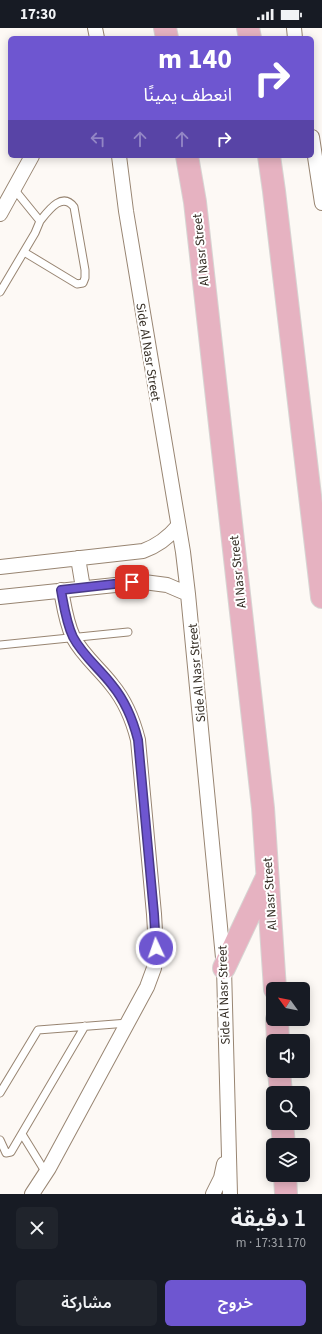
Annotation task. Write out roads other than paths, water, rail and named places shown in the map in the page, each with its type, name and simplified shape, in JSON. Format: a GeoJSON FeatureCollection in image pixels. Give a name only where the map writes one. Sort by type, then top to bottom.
{"type":"FeatureCollection","features":[{"type":"Feature","properties":{"kind":"main road","name":"Al Nasr Street"},"geometry":{"type":"LineString","coordinates":[[187,158],[195,202],[263,808],[275,982]]}},
{"type":"Feature","properties":{"kind":"main road"},"geometry":{"type":"LineString","coordinates":[[268,158],[275,199],[322,597]]}},
{"type":"Feature","properties":{"kind":"main road"},"geometry":{"type":"LineString","coordinates":[[224,968],[268,876]]}},
{"type":"Feature","properties":{"kind":"main road"},"geometry":{"type":"LineString","coordinates":[[285,1182],[286,1194]]}},
{"type":"Feature","properties":{"kind":"street"},"geometry":{"type":"LineString","coordinates":[[314,151],[322,203]]}},
{"type":"Feature","properties":{"kind":"street"},"geometry":{"type":"LineString","coordinates":[[0,214],[7,195],[31,158]]}},
{"type":"Feature","properties":{"kind":"street","name":"Side Al Nasr Street"},"geometry":{"type":"LineString","coordinates":[[119,158],[126,211],[188,594],[224,968],[230,1194]]}},
{"type":"Feature","properties":{"kind":"street"},"geometry":{"type":"LineString","coordinates":[[0,566],[142,551],[160,543],[170,536],[178,526]]}},
{"type":"Feature","properties":{"kind":"street"},"geometry":{"type":"LineString","coordinates":[[78,558],[83,588]]}},
{"type":"Feature","properties":{"kind":"street"},"geometry":{"type":"LineString","coordinates":[[0,597],[144,582],[167,585],[188,594]]}},
{"type":"Feature","properties":{"kind":"street"},"geometry":{"type":"LineString","coordinates":[[32,1194],[46,1173],[147,987],[154,968],[156,948],[138,740],[133,720],[124,701],[112,684],[84,654],[73,638],[66,619],[61,590]]}},
{"type":"Feature","properties":{"kind":"street"},"geometry":{"type":"LineString","coordinates":[[213,1194],[221,1178],[228,1148]]}},
{"type":"Feature","properties":{"kind":"lane"},"geometry":{"type":"LineString","coordinates":[[7,195],[40,221]]}},
{"type":"Feature","properties":{"kind":"lane"},"geometry":{"type":"LineString","coordinates":[[0,292],[35,233],[40,221],[56,203],[61,201],[72,204],[85,270],[85,278],[83,283],[77,284],[24,252]]}},
{"type":"Feature","properties":{"kind":"lane"},"geometry":{"type":"LineString","coordinates":[[0,645],[128,632]]}},
{"type":"Feature","properties":{"kind":"lane"},"geometry":{"type":"LineString","coordinates":[[0,1093],[38,1030],[128,1023]]}},
{"type":"Feature","properties":{"kind":"lane"},"geometry":{"type":"LineString","coordinates":[[0,1140],[5,1151],[9,1153],[22,1134],[85,1026]]}},
{"type":"Feature","properties":{"kind":"lane"},"geometry":{"type":"LineString","coordinates":[[22,1134],[46,1173]]}}]}
